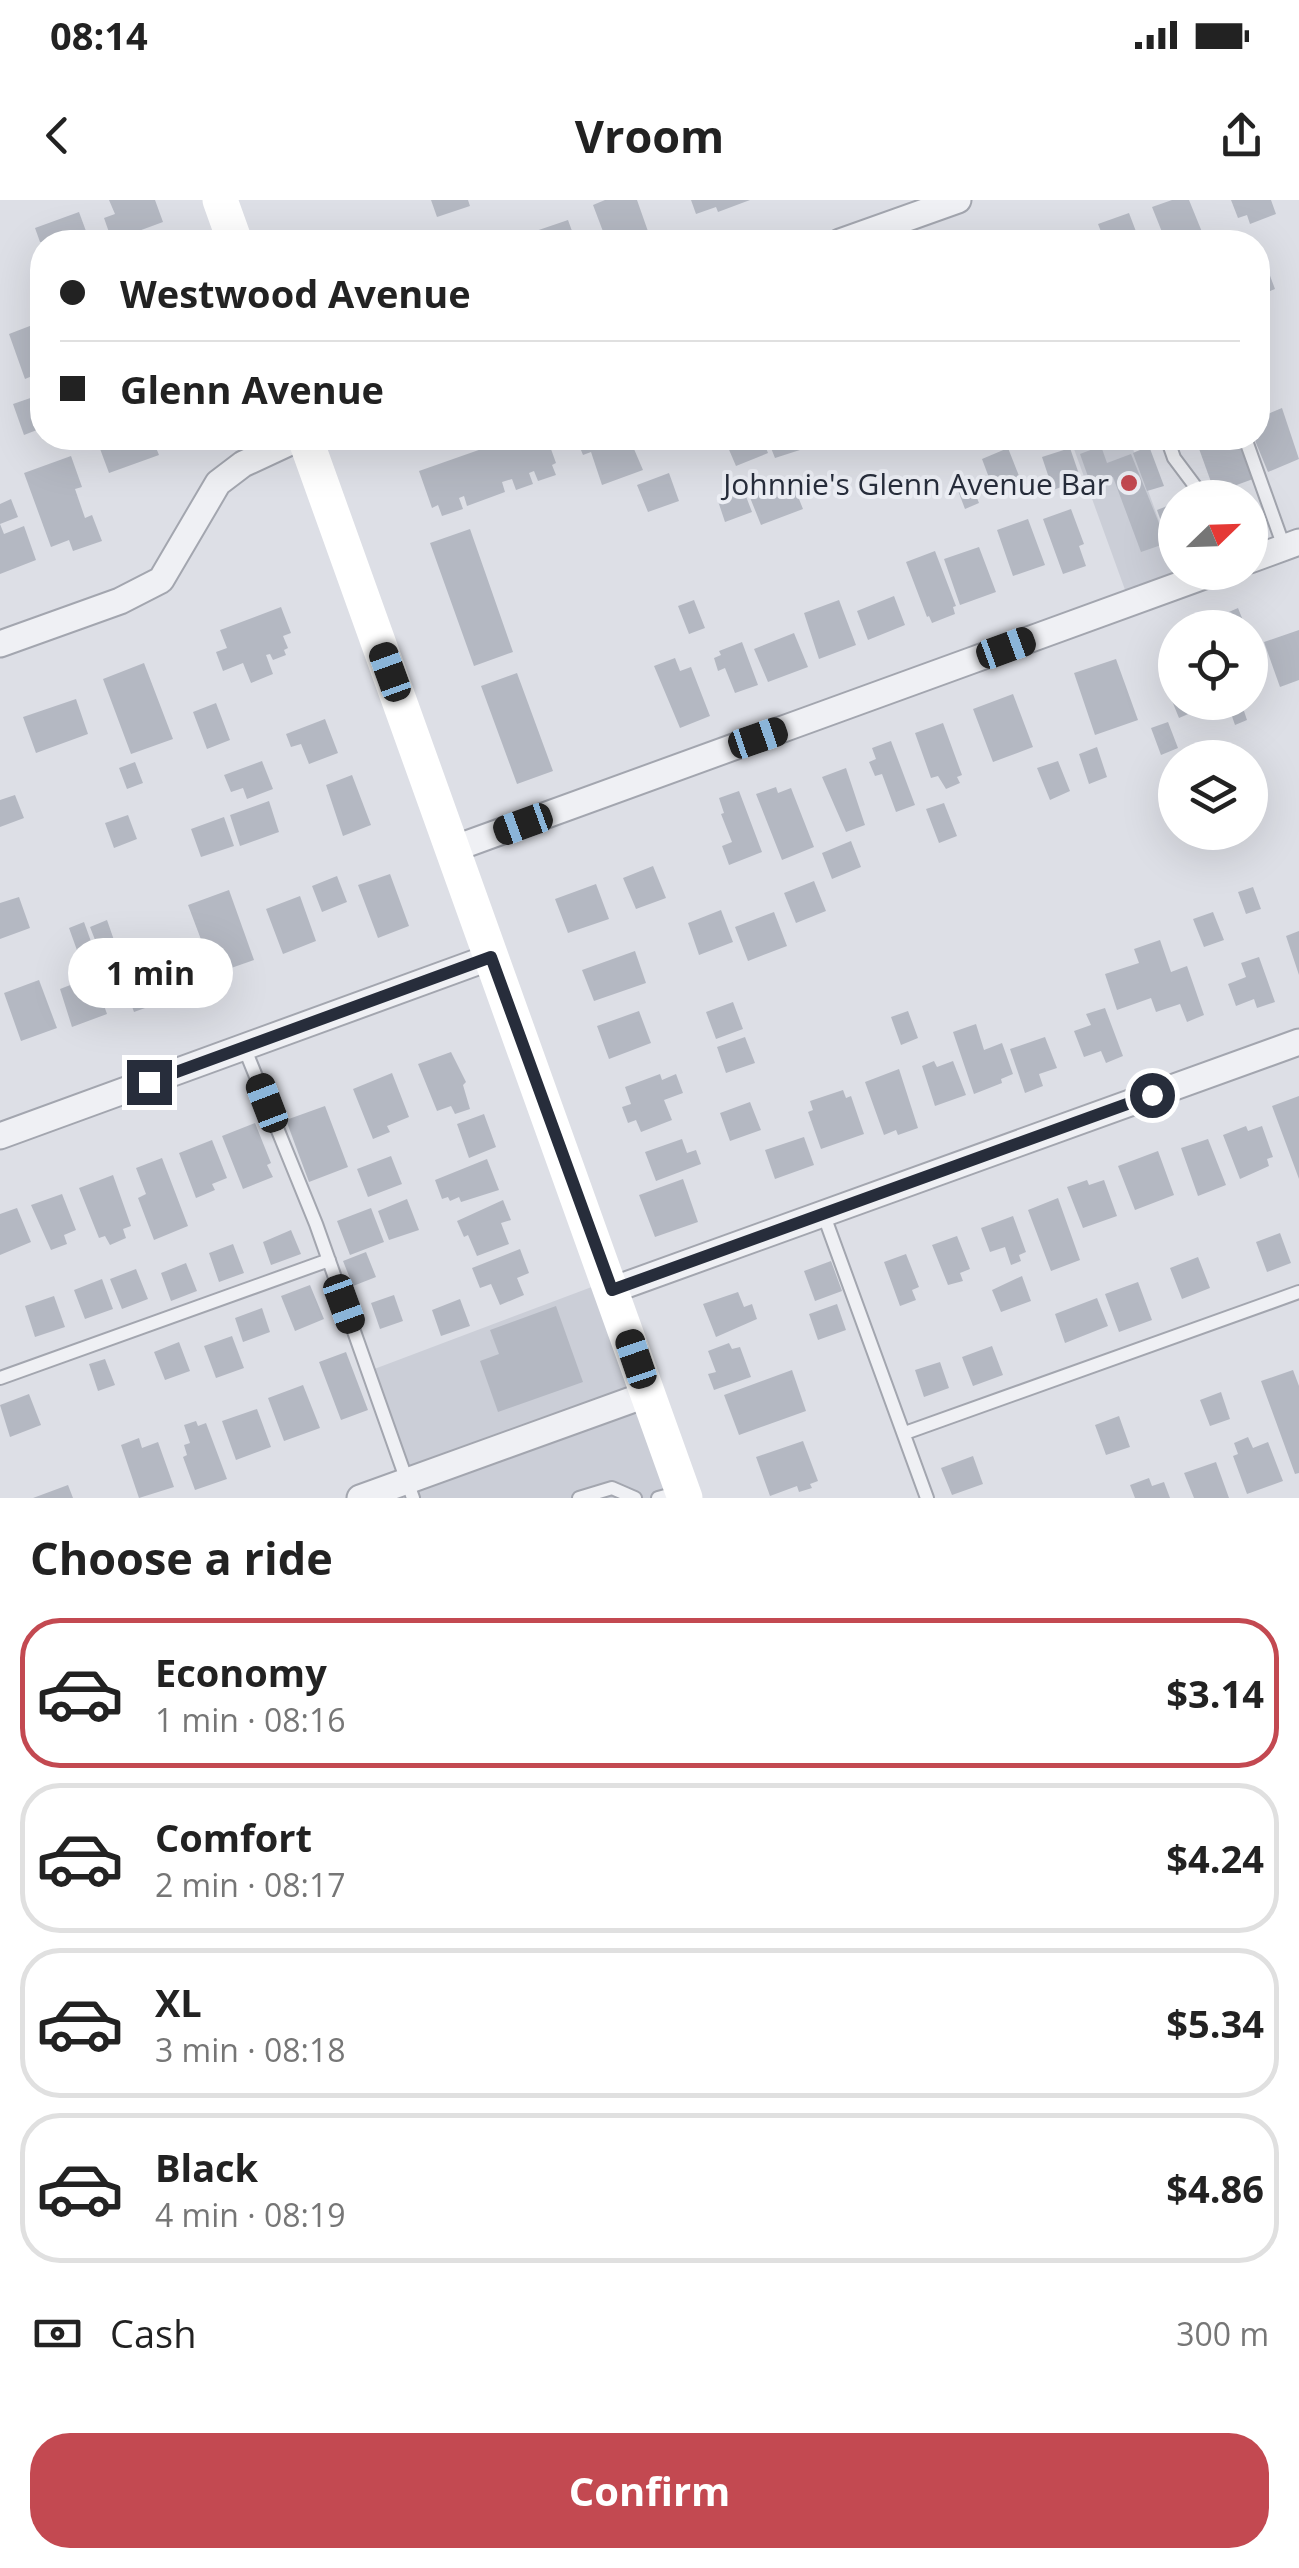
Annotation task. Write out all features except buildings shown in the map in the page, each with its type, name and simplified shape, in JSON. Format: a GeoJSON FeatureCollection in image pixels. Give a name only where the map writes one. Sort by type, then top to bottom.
{"type":"FeatureCollection","features":[{"type":"Feature","properties":{"kind":"street"},"geometry":{"type":"LineString","coordinates":[[220,200],[231,230]]}},
{"type":"Feature","properties":{"kind":"street"},"geometry":{"type":"LineString","coordinates":[[874,230],[958,200]]}},
{"type":"Feature","properties":{"kind":"street"},"geometry":{"type":"LineString","coordinates":[[0,644],[120,601],[161,580],[218,483],[271,450]]}},
{"type":"Feature","properties":{"kind":"street"},"geometry":{"type":"LineString","coordinates":[[306,450],[612,1290],[648,1394],[675,1496]]}},
{"type":"Feature","properties":{"kind":"street"},"geometry":{"type":"LineString","coordinates":[[1268,554],[1292,545]]}},
{"type":"Feature","properties":{"kind":"street"},"geometry":{"type":"LineString","coordinates":[[453,849],[1165,590]]}},
{"type":"Feature","properties":{"kind":"street"},"geometry":{"type":"LineString","coordinates":[[0,1136],[491,957]]}},
{"type":"Feature","properties":{"kind":"street"},"geometry":{"type":"LineString","coordinates":[[612,1290],[1299,1042]]}},
{"type":"Feature","properties":{"kind":"street"},"geometry":{"type":"LineString","coordinates":[[360,1498],[410,1490],[648,1394]]}},
{"type":"Feature","properties":{"kind":"lane"},"geometry":{"type":"LineString","coordinates":[[1171,450],[1190,480]]}},
{"type":"Feature","properties":{"kind":"lane"},"geometry":{"type":"LineString","coordinates":[[1250,450],[1292,545]]}},
{"type":"Feature","properties":{"kind":"lane"},"geometry":{"type":"LineString","coordinates":[[244,1047],[329,1260],[410,1490]]}},
{"type":"Feature","properties":{"kind":"lane"},"geometry":{"type":"LineString","coordinates":[[823,1214],[927,1498]]}},
{"type":"Feature","properties":{"kind":"lane"},"geometry":{"type":"LineString","coordinates":[[0,1378],[329,1260]]}},
{"type":"Feature","properties":{"kind":"lane"},"geometry":{"type":"LineString","coordinates":[[905,1433],[1299,1292]]}},
{"type":"Feature","properties":{"kind":"lane"},"geometry":{"type":"LineString","coordinates":[[579,1498],[612,1488],[635,1498]]}},
{"type":"Feature","properties":{"kind":"shaded area"},"geometry":{"type":"Polygon","coordinates":[[[1074,450],[1133,450],[1158,518],[1158,583],[1128,598],[1074,450]]]}},
{"type":"Feature","properties":{"kind":"shaded area"},"geometry":{"type":"Polygon","coordinates":[[[605,1282],[686,1498],[417,1498],[369,1371],[605,1282]]]}},
{"type":"Feature","properties":{"kind":"place","name":"Johnnie's Glenn Avenue Bar"},"geometry":{"type":"Point","coordinates":[1129,483]}},
{"type":"Feature","properties":{"kind":"route"},"geometry":{"type":"LineString","coordinates":[[149,1082],[491,957],[612,1290],[1152,1095]]}}]}
